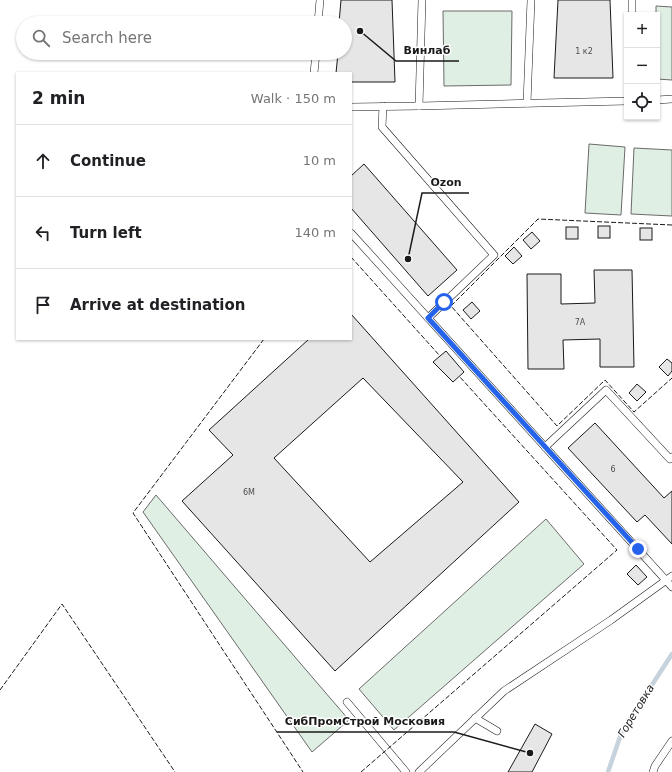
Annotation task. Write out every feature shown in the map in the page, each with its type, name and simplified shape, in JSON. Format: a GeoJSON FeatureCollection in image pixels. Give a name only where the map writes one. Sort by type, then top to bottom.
{"type":"FeatureCollection","features":[{"type":"Feature","properties":{"kind":"lane"},"geometry":{"type":"LineString","coordinates":[[319,16],[320,0]]}},
{"type":"Feature","properties":{"kind":"lane"},"geometry":{"type":"LineString","coordinates":[[419,106],[422,0]]}},
{"type":"Feature","properties":{"kind":"lane"},"geometry":{"type":"LineString","coordinates":[[528,103],[531,0]]}},
{"type":"Feature","properties":{"kind":"lane"},"geometry":{"type":"LineString","coordinates":[[632,0],[632,12]]}},
{"type":"Feature","properties":{"kind":"lane"},"geometry":{"type":"LineString","coordinates":[[314,72],[315,60]]}},
{"type":"Feature","properties":{"kind":"lane"},"geometry":{"type":"LineString","coordinates":[[660,100],[672,100]]}},
{"type":"Feature","properties":{"kind":"lane"},"geometry":{"type":"LineString","coordinates":[[352,107],[624,101]]}},
{"type":"Feature","properties":{"kind":"lane"},"geometry":{"type":"LineString","coordinates":[[383,106],[382,127],[494,255],[428,318]]}},
{"type":"Feature","properties":{"kind":"lane"},"geometry":{"type":"LineString","coordinates":[[352,234],[545,447],[669,578],[672,587]]}},
{"type":"Feature","properties":{"kind":"lane"},"geometry":{"type":"LineString","coordinates":[[545,447],[606,390],[670,459],[672,457]]}},
{"type":"Feature","properties":{"kind":"lane"},"geometry":{"type":"LineString","coordinates":[[419,772],[504,691],[611,620],[669,578]]}},
{"type":"Feature","properties":{"kind":"lane"},"geometry":{"type":"LineString","coordinates":[[347,702],[406,772]]}},
{"type":"Feature","properties":{"kind":"lane"},"geometry":{"type":"LineString","coordinates":[[475,718],[497,731]]}},
{"type":"Feature","properties":{"kind":"lane"},"geometry":{"type":"LineString","coordinates":[[653,772],[655,766],[672,741]]}},
{"type":"Feature","properties":{"kind":"green space"},"geometry":{"type":"Polygon","coordinates":[[[656,6],[672,7],[672,80],[660,79],[660,12],[656,12],[656,6]]]}},
{"type":"Feature","properties":{"kind":"green space"},"geometry":{"type":"Polygon","coordinates":[[[443,11],[512,11],[511,85],[444,86],[443,11]]]}},
{"type":"Feature","properties":{"kind":"green space"},"geometry":{"type":"Polygon","coordinates":[[[589,144],[625,147],[621,215],[585,213],[589,144]]]}},
{"type":"Feature","properties":{"kind":"green space"},"geometry":{"type":"Polygon","coordinates":[[[634,148],[672,150],[672,216],[631,214],[634,148]]]}},
{"type":"Feature","properties":{"kind":"green space"},"geometry":{"type":"Polygon","coordinates":[[[156,495],[349,720],[312,752],[143,512],[156,495]]]}},
{"type":"Feature","properties":{"kind":"green space"},"geometry":{"type":"Polygon","coordinates":[[[546,519],[584,564],[394,730],[359,689],[546,519]]]}},
{"type":"Feature","properties":{"kind":"building"},"geometry":{"type":"Polygon","coordinates":[[[341,0],[392,0],[395,82],[352,82],[352,72],[336,72],[337,60],[352,60],[352,16],[340,16],[341,0]]]}},
{"type":"Feature","properties":{"kind":"building"},"geometry":{"type":"Polygon","coordinates":[[[558,0],[610,0],[613,78],[554,78],[558,0]]]}},
{"type":"Feature","properties":{"kind":"building"},"geometry":{"type":"Polygon","coordinates":[[[364,164],[457,270],[428,296],[352,209],[352,175],[364,164]]]}},
{"type":"Feature","properties":{"kind":"building"},"geometry":{"type":"Polygon","coordinates":[[[598,226],[610,226],[610,238],[598,238],[598,226]]]}},
{"type":"Feature","properties":{"kind":"building"},"geometry":{"type":"Polygon","coordinates":[[[566,227],[578,227],[578,239],[566,239],[566,227]]]}},
{"type":"Feature","properties":{"kind":"building"},"geometry":{"type":"Polygon","coordinates":[[[640,228],[652,228],[652,240],[640,240],[640,228]]]}},
{"type":"Feature","properties":{"kind":"building"},"geometry":{"type":"Polygon","coordinates":[[[532,232],[540,241],[531,249],[523,240],[532,232]]]}},
{"type":"Feature","properties":{"kind":"building"},"geometry":{"type":"Polygon","coordinates":[[[514,247],[522,256],[513,264],[505,256],[514,247]]]}},
{"type":"Feature","properties":{"kind":"building"},"geometry":{"type":"Polygon","coordinates":[[[594,270],[632,270],[634,367],[600,367],[600,339],[563,340],[564,369],[528,369],[527,274],[561,274],[561,304],[595,303],[594,270]]]}},
{"type":"Feature","properties":{"kind":"building"},"geometry":{"type":"Polygon","coordinates":[[[472,302],[480,311],[471,319],[463,310],[472,302]]]}},
{"type":"Feature","properties":{"kind":"building"},"geometry":{"type":"Polygon","coordinates":[[[352,315],[519,502],[335,671],[182,501],[233,455],[209,430],[308,340],[352,340],[352,315]],[[363,378],[274,458],[370,562],[463,482],[363,378]]]}},
{"type":"Feature","properties":{"kind":"building"},"geometry":{"type":"Polygon","coordinates":[[[446,351],[464,372],[453,382],[433,362],[446,351]]]}},
{"type":"Feature","properties":{"kind":"building"},"geometry":{"type":"Polygon","coordinates":[[[667,359],[672,363],[672,371],[668,376],[659,367],[667,359]]]}},
{"type":"Feature","properties":{"kind":"building"},"geometry":{"type":"Polygon","coordinates":[[[637,384],[646,392],[637,401],[629,393],[637,384]]]}},
{"type":"Feature","properties":{"kind":"building"},"geometry":{"type":"Polygon","coordinates":[[[595,423],[664,498],[672,491],[672,544],[645,515],[637,522],[568,448],[595,423]]]}},
{"type":"Feature","properties":{"kind":"building"},"geometry":{"type":"Polygon","coordinates":[[[636,565],[647,577],[638,585],[627,574],[636,565]]]}},
{"type":"Feature","properties":{"kind":"building"},"geometry":{"type":"Polygon","coordinates":[[[535,724],[552,734],[532,772],[508,772],[535,724]]]}},
{"type":"Feature","properties":{"kind":"waterway","name":"Горетовка"},"geometry":{"type":"LineString","coordinates":[[608,772],[622,731],[672,654]]}},
{"type":"Feature","properties":{"kind":"fence"},"geometry":{"type":"LineString","coordinates":[[672,225],[538,219],[451,306],[557,426],[605,380],[634,412],[672,378]]}},
{"type":"Feature","properties":{"kind":"fence"},"geometry":{"type":"LineString","coordinates":[[352,258],[440,356]]}},
{"type":"Feature","properties":{"kind":"fence"},"geometry":{"type":"LineString","coordinates":[[263,340],[133,513],[303,772]]}},
{"type":"Feature","properties":{"kind":"fence"},"geometry":{"type":"LineString","coordinates":[[361,772],[617,550],[459,376]]}},
{"type":"Feature","properties":{"kind":"fence"},"geometry":{"type":"LineString","coordinates":[[0,690],[62,604],[175,772]]}},
{"type":"Feature","properties":{"kind":"place","name":"Винлаб"},"geometry":{"type":"Point","coordinates":[360,31]}},
{"type":"Feature","properties":{"kind":"place","name":"Ozon"},"geometry":{"type":"Point","coordinates":[408,259]}},
{"type":"Feature","properties":{"kind":"place","name":"СибПромСтрой Московия"},"geometry":{"type":"Point","coordinates":[530,753]}},
{"type":"Feature","properties":{"kind":"route"},"geometry":{"type":"LineString","coordinates":[[444,302],[428,318],[638,549]]}}]}
